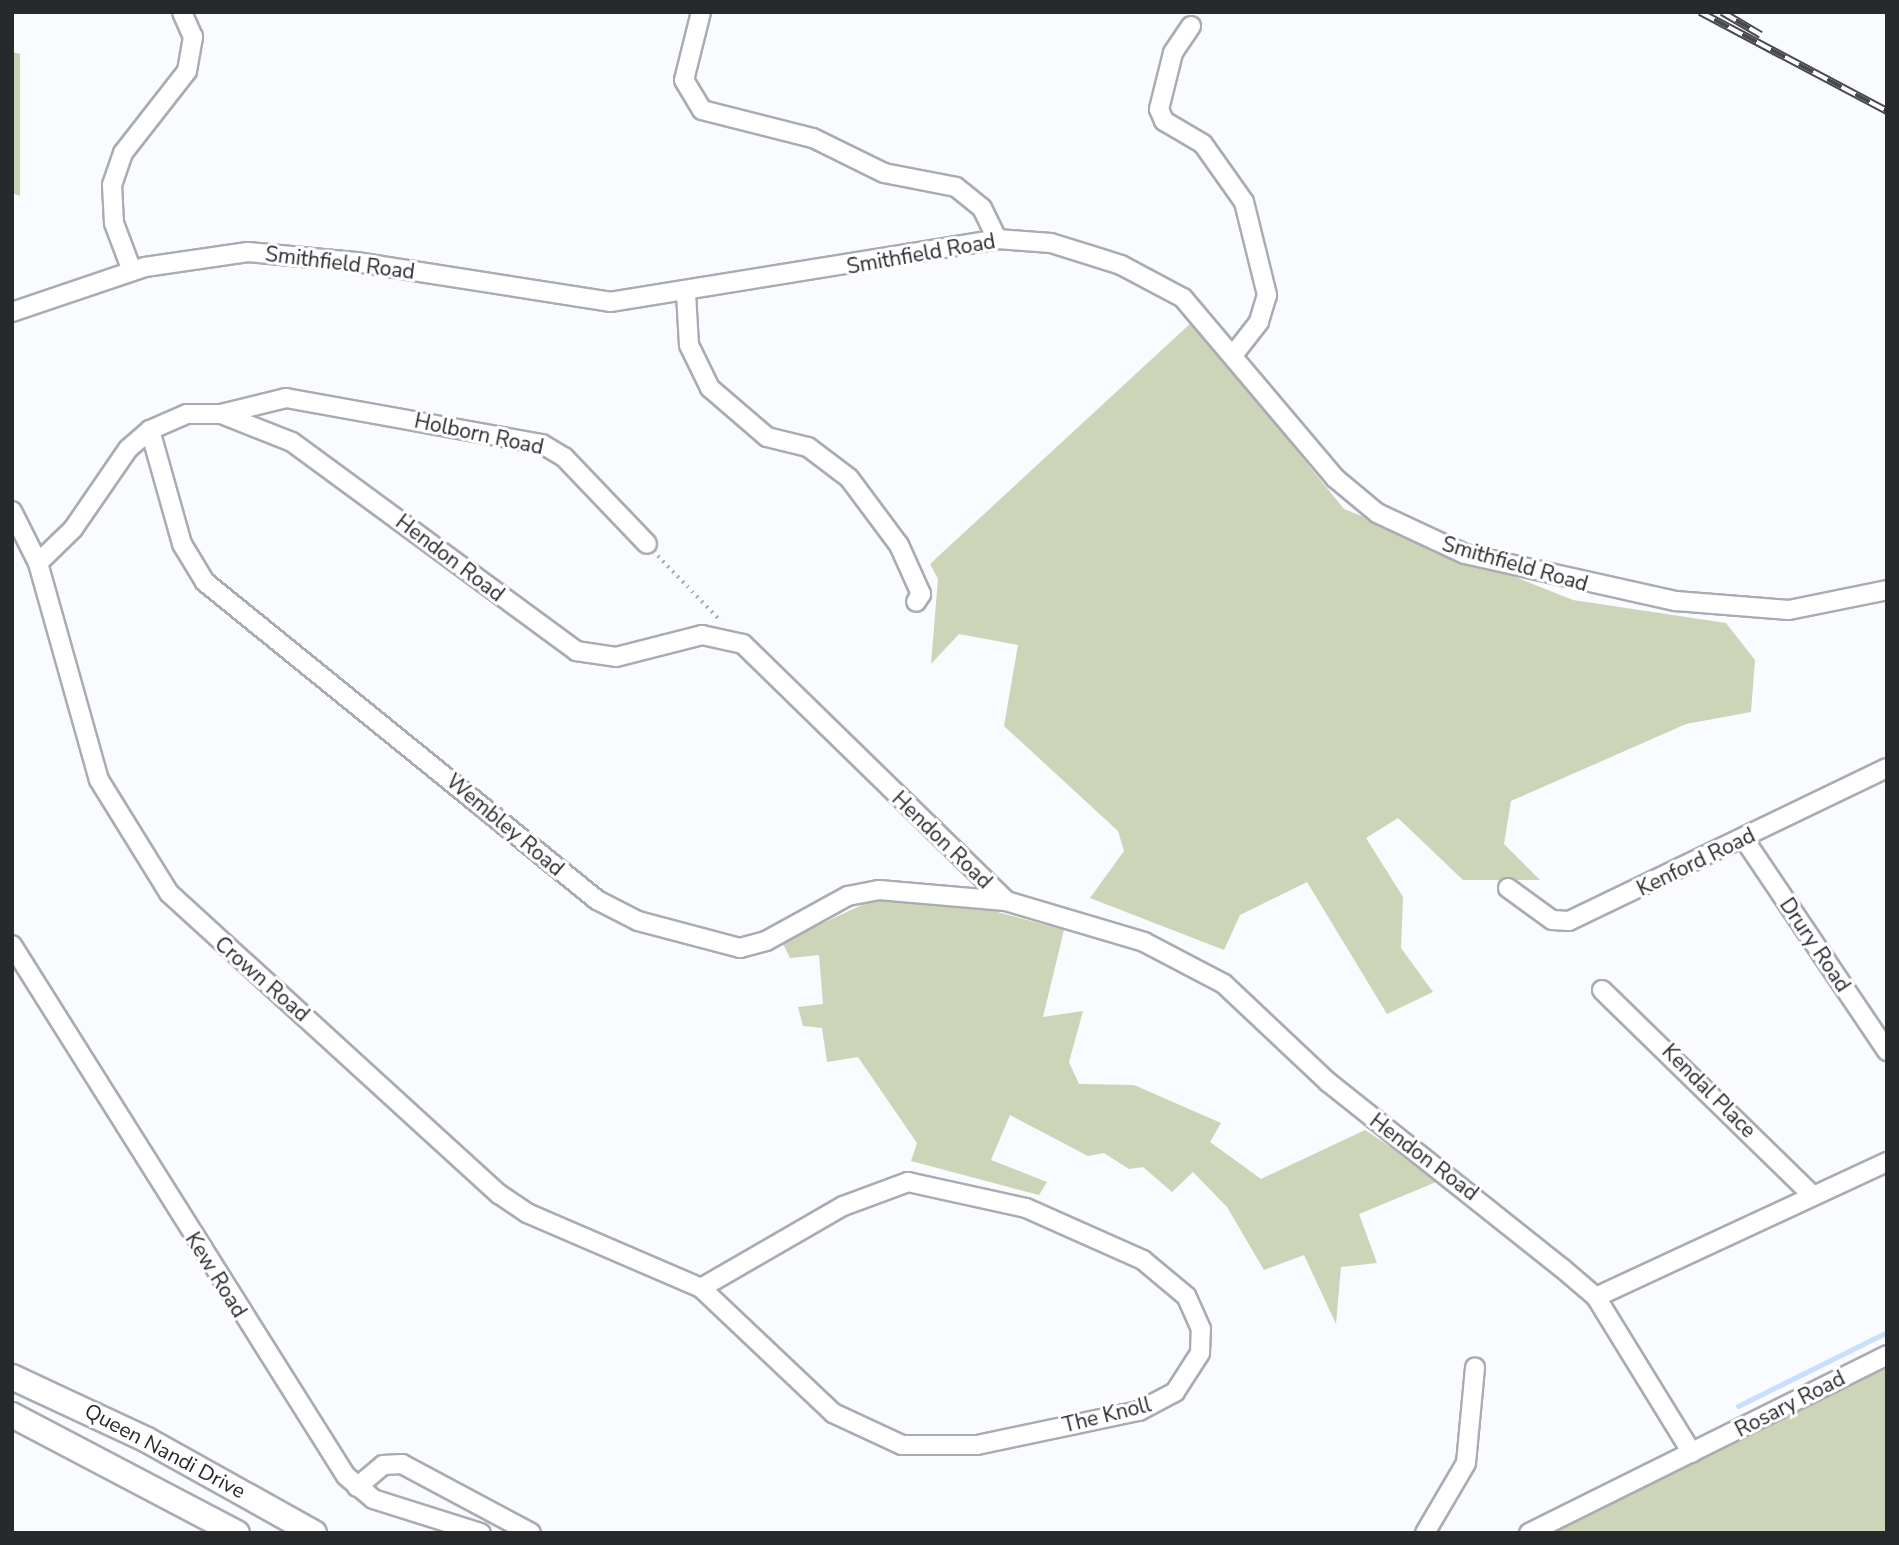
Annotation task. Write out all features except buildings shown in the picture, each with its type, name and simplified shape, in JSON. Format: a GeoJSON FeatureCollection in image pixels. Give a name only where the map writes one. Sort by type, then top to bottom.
{"type":"FeatureCollection","features":[{"type":"Feature","properties":{"kind":"main road","name":"Queen Nandi Drive"},"geometry":{"type":"LineString","coordinates":[[12,1377],[147,1440],[314,1533]]}},
{"type":"Feature","properties":{"kind":"main road","name":"Queen Nandi Drive"},"geometry":{"type":"LineString","coordinates":[[12,1415],[237,1533]]}},
{"type":"Feature","properties":{"kind":"street"},"geometry":{"type":"LineString","coordinates":[[132,271],[114,223],[112,184],[123,153],[187,71],[193,37],[183,12]]}},
{"type":"Feature","properties":{"kind":"street"},"geometry":{"type":"LineString","coordinates":[[701,12],[684,80],[702,110],[813,138],[884,173],[956,187],[982,208],[997,239]]}},
{"type":"Feature","properties":{"kind":"street"},"geometry":{"type":"LineString","coordinates":[[1191,26],[1173,53],[1159,109],[1164,121],[1203,144],[1244,202],[1267,295],[1259,322],[1235,353]]}},
{"type":"Feature","properties":{"kind":"street","name":"Smithfield Road"},"geometry":{"type":"LineString","coordinates":[[12,312],[132,271],[219,255],[283,252],[593,302],[686,293],[997,239],[1051,243],[1147,278],[1193,306],[1235,353],[1335,478],[1377,513],[1465,554],[1612,592],[1688,602],[1789,610],[1887,590]]}},
{"type":"Feature","properties":{"kind":"street"},"geometry":{"type":"LineString","coordinates":[[686,293],[689,345],[710,388],[767,437],[808,447],[849,478],[899,545],[921,594],[916,602]]}},
{"type":"Feature","properties":{"kind":"street","name":"Holborn Road"},"geometry":{"type":"LineString","coordinates":[[221,414],[286,398],[542,444],[565,457],[647,544]]}},
{"type":"Feature","properties":{"kind":"street","name":"Hendon Road"},"geometry":{"type":"LineString","coordinates":[[38,563],[73,529],[128,449],[150,430],[187,414],[221,414],[292,442],[576,651],[616,657],[702,635],[743,644],[1006,901],[1144,942],[1224,984],[1328,1082],[1596,1297]]}},
{"type":"Feature","properties":{"kind":"street","name":"Wembley Road"},"geometry":{"type":"LineString","coordinates":[[150,430],[182,544],[205,582],[597,900],[638,921],[740,948],[766,941],[848,896],[879,890],[1006,901]]}},
{"type":"Feature","properties":{"kind":"street","name":"Crown Road"},"geometry":{"type":"LineString","coordinates":[[12,511],[38,563],[99,780],[191,918],[381,1082],[499,1194],[527,1213],[701,1288]]}},
{"type":"Feature","properties":{"kind":"street","name":"Kenford Road"},"geometry":{"type":"LineString","coordinates":[[1508,888],[1552,920],[1569,921],[1887,768]]}},
{"type":"Feature","properties":{"kind":"street","name":"Drury Road"},"geometry":{"type":"LineString","coordinates":[[1744,839],[1887,1051]]}},
{"type":"Feature","properties":{"kind":"street","name":"Kew Road"},"geometry":{"type":"LineString","coordinates":[[12,945],[310,1427],[357,1487],[396,1508],[481,1533]]}},
{"type":"Feature","properties":{"kind":"street","name":"Kendal Place"},"geometry":{"type":"LineString","coordinates":[[1602,990],[1813,1196]]}},
{"type":"Feature","properties":{"kind":"street"},"geometry":{"type":"LineString","coordinates":[[1692,1453],[1596,1297],[1887,1162]]}},
{"type":"Feature","properties":{"kind":"street","name":"The Knoll"},"geometry":{"type":"LineString","coordinates":[[908,1182],[1026,1208],[1143,1260],[1186,1296],[1200,1329],[1200,1353],[1175,1392],[1139,1411],[976,1445],[902,1445],[834,1413],[701,1288],[843,1206],[908,1182]]}},
{"type":"Feature","properties":{"kind":"street","name":"Rosary Road"},"geometry":{"type":"LineString","coordinates":[[1529,1533],[1887,1354]]}},
{"type":"Feature","properties":{"kind":"street"},"geometry":{"type":"LineString","coordinates":[[1425,1533],[1466,1463],[1475,1367]]}},
{"type":"Feature","properties":{"kind":"street"},"geometry":{"type":"LineString","coordinates":[[357,1487],[392,1461],[531,1533]]}},
{"type":"Feature","properties":{"kind":"path"},"geometry":{"type":"LineString","coordinates":[[647,544],[743,644]]}},
{"type":"Feature","properties":{"kind":"green space"},"geometry":{"type":"Polygon","coordinates":[[[12,52],[20,54],[20,196],[12,193],[12,52]]]}},
{"type":"Feature","properties":{"kind":"green space"},"geometry":{"type":"Polygon","coordinates":[[[1192,322],[1344,509],[1573,600],[1726,623],[1755,660],[1751,712],[1686,724],[1511,801],[1504,844],[1540,880],[1463,880],[1398,818],[1366,838],[1403,897],[1401,948],[1433,992],[1387,1014],[1307,882],[1240,915],[1224,950],[1090,898],[1124,851],[1118,831],[1004,726],[1018,645],[959,634],[931,664],[938,579],[930,564],[1192,322]]]}},
{"type":"Feature","properties":{"kind":"green space"},"geometry":{"type":"Polygon","coordinates":[[[877,898],[979,907],[1064,930],[1043,1017],[1083,1011],[1069,1062],[1079,1084],[1134,1085],[1221,1123],[1210,1142],[1261,1179],[1365,1130],[1441,1180],[1359,1214],[1377,1263],[1341,1267],[1336,1324],[1304,1255],[1264,1270],[1227,1207],[1193,1172],[1172,1192],[1143,1167],[1129,1169],[1104,1153],[1088,1156],[1010,1115],[991,1160],[1047,1182],[1039,1195],[911,1161],[917,1143],[858,1057],[827,1062],[822,1028],[803,1026],[798,1007],[823,1004],[819,955],[790,958],[782,942],[877,898]]]}},
{"type":"Feature","properties":{"kind":"green space"},"geometry":{"type":"Polygon","coordinates":[[[1887,1368],[1887,1533],[1542,1533],[1887,1368]]]}},
{"type":"Feature","properties":{"kind":"waterway"},"geometry":{"type":"LineString","coordinates":[[1738,1406],[1887,1332]]}},
{"type":"Feature","properties":{"kind":"railway"},"geometry":{"type":"LineString","coordinates":[[1700,12],[1887,111]]}},
{"type":"Feature","properties":{"kind":"railway"},"geometry":{"type":"LineString","coordinates":[[1722,12],[1761,35]]}}]}
